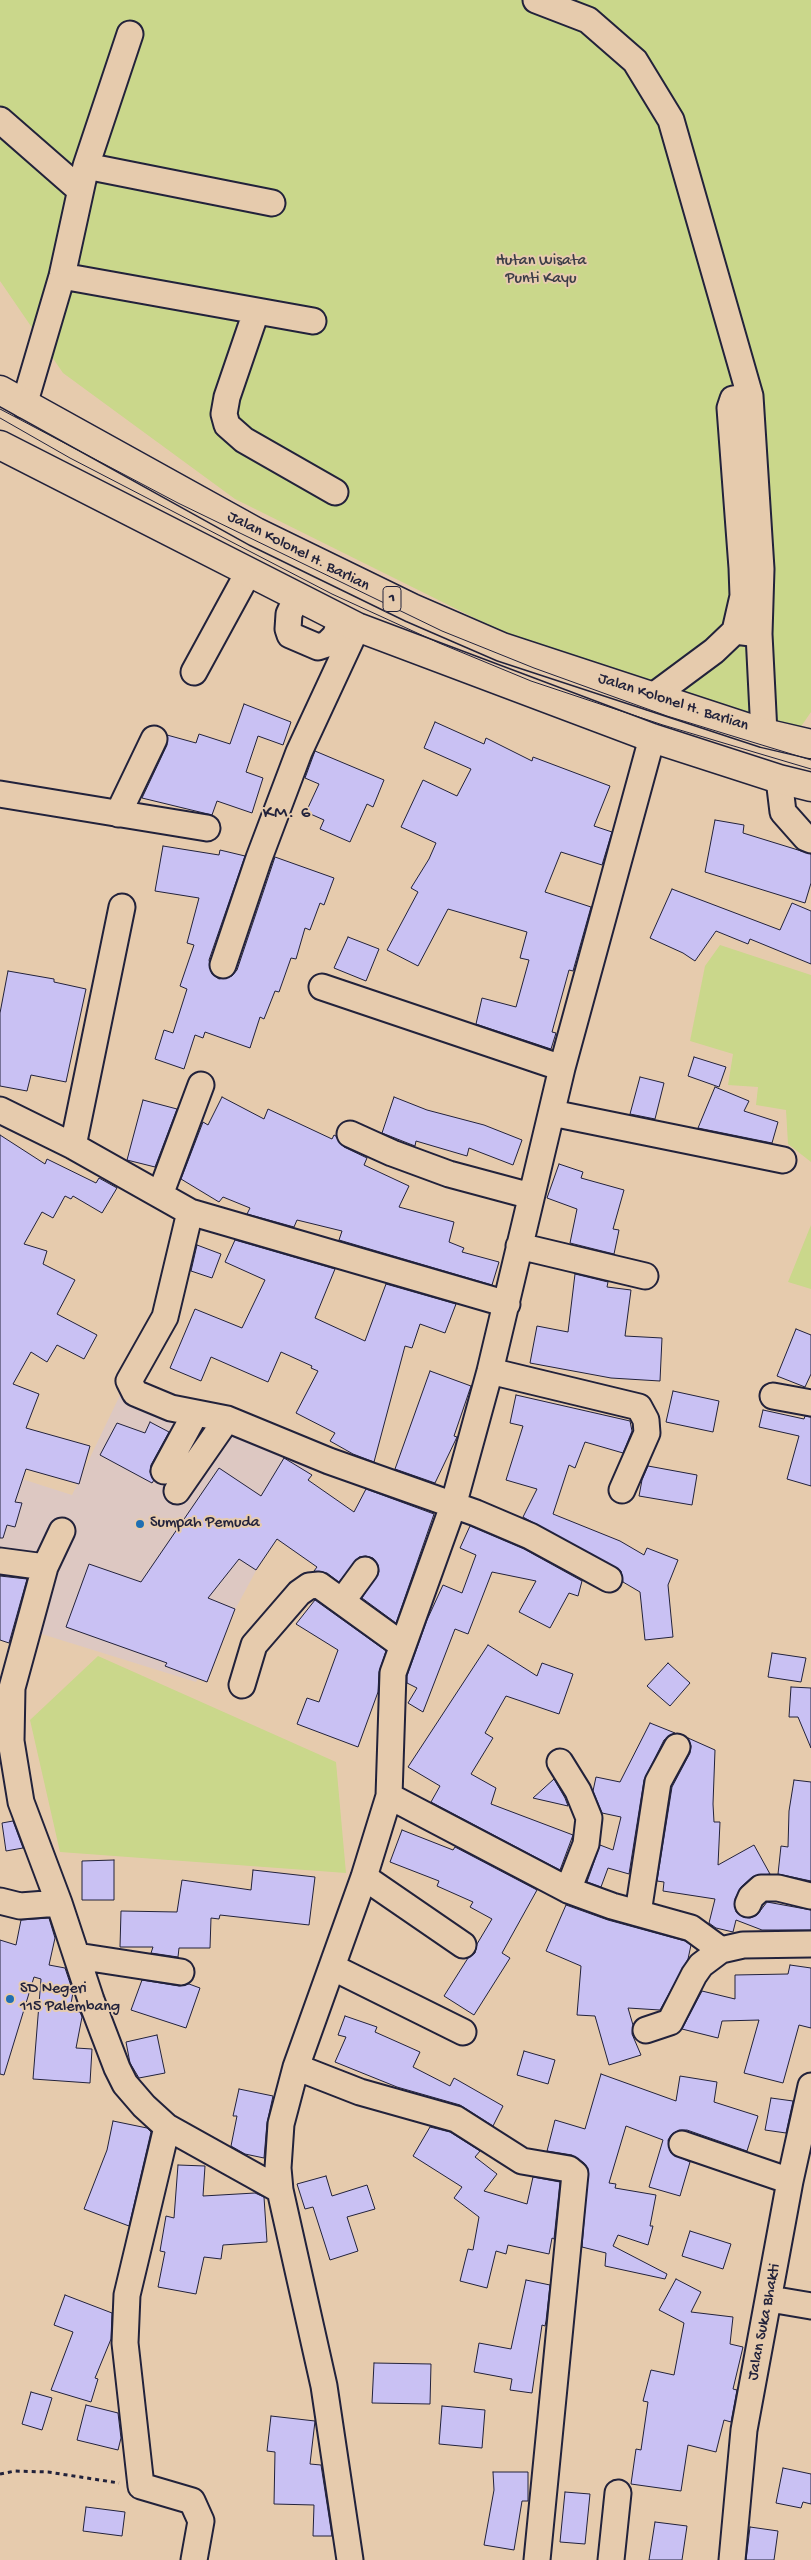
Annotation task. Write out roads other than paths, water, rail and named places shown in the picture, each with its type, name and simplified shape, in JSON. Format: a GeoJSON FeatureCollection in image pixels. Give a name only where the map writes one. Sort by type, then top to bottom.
{"type":"FeatureCollection","features":[{"type":"Feature","properties":{"kind":"highway","name":"Jalan Kolonel H. Barlian"},"geometry":{"type":"LineString","coordinates":[[0,390],[256,532],[412,608],[502,647],[764,733],[811,744]]}},
{"type":"Feature","properties":{"kind":"highway","name":"1"},"geometry":{"type":"LineString","coordinates":[[0,445],[349,624],[652,738],[780,780],[811,787]]}},
{"type":"Feature","properties":{"kind":"highway"},"geometry":{"type":"LineString","coordinates":[[397,642],[412,608]]}},
{"type":"Feature","properties":{"kind":"street"},"geometry":{"type":"LineString","coordinates":[[536,0],[588,20],[635,61],[671,120],[750,396],[761,569],[747,632],[764,733]]}},
{"type":"Feature","properties":{"kind":"street"},"geometry":{"type":"LineString","coordinates":[[24,405],[62,276],[83,178],[130,34]]}},
{"type":"Feature","properties":{"kind":"street"},"geometry":{"type":"LineString","coordinates":[[0,120],[83,178],[272,203]]}},
{"type":"Feature","properties":{"kind":"street"},"geometry":{"type":"LineString","coordinates":[[62,276],[313,321]]}},
{"type":"Feature","properties":{"kind":"street"},"geometry":{"type":"LineString","coordinates":[[256,312],[227,397],[224,414],[227,425],[244,440],[335,492]]}},
{"type":"Feature","properties":{"kind":"street"},"geometry":{"type":"LineString","coordinates":[[194,672],[248,573]]}},
{"type":"Feature","properties":{"kind":"street"},"geometry":{"type":"LineString","coordinates":[[297,597],[289,614],[288,629],[290,635],[318,647],[327,644],[349,624]]}},
{"type":"Feature","properties":{"kind":"street"},"geometry":{"type":"LineString","coordinates":[[222,965],[259,858],[349,624]]}},
{"type":"Feature","properties":{"kind":"street"},"geometry":{"type":"LineString","coordinates":[[652,697],[714,651],[747,632]]}},
{"type":"Feature","properties":{"kind":"street"},"geometry":{"type":"LineString","coordinates":[[353,2560],[324,2386],[280,2190],[278,2168],[281,2124],[296,2067],[364,1877],[389,1796],[393,1673],[453,1506],[507,1304],[562,1068],[652,738]]}},
{"type":"Feature","properties":{"kind":"street"},"geometry":{"type":"LineString","coordinates":[[118,814],[154,739]]}},
{"type":"Feature","properties":{"kind":"street"},"geometry":{"type":"LineString","coordinates":[[780,780],[783,812],[806,838],[811,840]]}},
{"type":"Feature","properties":{"kind":"street"},"geometry":{"type":"LineString","coordinates":[[0,794],[207,828]]}},
{"type":"Feature","properties":{"kind":"street"},"geometry":{"type":"LineString","coordinates":[[73,1146],[122,907]]}},
{"type":"Feature","properties":{"kind":"street"},"geometry":{"type":"LineString","coordinates":[[322,987],[562,1068]]}},
{"type":"Feature","properties":{"kind":"street"},"geometry":{"type":"LineString","coordinates":[[160,1195],[201,1085]]}},
{"type":"Feature","properties":{"kind":"street"},"geometry":{"type":"LineString","coordinates":[[0,1110],[73,1146],[190,1212],[507,1304]]}},
{"type":"Feature","properties":{"kind":"street"},"geometry":{"type":"LineString","coordinates":[[552,1113],[783,1160]]}},
{"type":"Feature","properties":{"kind":"street"},"geometry":{"type":"LineString","coordinates":[[350,1134],[392,1153],[449,1174],[531,1196]]}},
{"type":"Feature","properties":{"kind":"street"},"geometry":{"type":"LineString","coordinates":[[190,1212],[166,1317],[130,1381],[136,1393],[171,1408],[227,1419],[323,1459],[530,1536],[609,1580]]}},
{"type":"Feature","properties":{"kind":"street"},"geometry":{"type":"LineString","coordinates":[[519,1246],[644,1276]]}},
{"type":"Feature","properties":{"kind":"street"},"geometry":{"type":"LineString","coordinates":[[490,1371],[640,1407],[646,1420],[647,1433],[622,1490]]}},
{"type":"Feature","properties":{"kind":"street"},"geometry":{"type":"LineString","coordinates":[[773,1396],[811,1403]]}},
{"type":"Feature","properties":{"kind":"street"},"geometry":{"type":"LineString","coordinates":[[195,1414],[170,1481],[227,1419]]}},
{"type":"Feature","properties":{"kind":"street"},"geometry":{"type":"LineString","coordinates":[[62,1531],[45,1567],[12,1688],[11,1741],[21,1802],[117,2068],[133,2094],[168,2127],[280,2190]]}},
{"type":"Feature","properties":{"kind":"street"},"geometry":{"type":"LineString","coordinates":[[0,1561],[45,1567]]}},
{"type":"Feature","properties":{"kind":"street"},"geometry":{"type":"LineString","coordinates":[[343,1600],[365,1570]]}},
{"type":"Feature","properties":{"kind":"street"},"geometry":{"type":"LineString","coordinates":[[242,1685],[254,1645],[299,1593],[309,1586],[319,1585],[343,1600],[402,1645]]}},
{"type":"Feature","properties":{"kind":"street"},"geometry":{"type":"LineString","coordinates":[[638,1913],[658,1782],[677,1747]]}},
{"type":"Feature","properties":{"kind":"street"},"geometry":{"type":"LineString","coordinates":[[560,1762],[578,1791],[589,1818],[586,1844],[568,1890]]}},
{"type":"Feature","properties":{"kind":"street"},"geometry":{"type":"LineString","coordinates":[[389,1796],[568,1890],[692,1928],[721,1950]]}},
{"type":"Feature","properties":{"kind":"street"},"geometry":{"type":"LineString","coordinates":[[364,1877],[463,1945]]}},
{"type":"Feature","properties":{"kind":"street"},"geometry":{"type":"LineString","coordinates":[[748,1904],[751,1896],[761,1888],[778,1888],[811,1896]]}},
{"type":"Feature","properties":{"kind":"street"},"geometry":{"type":"LineString","coordinates":[[0,1901],[20,1906],[59,1903]]}},
{"type":"Feature","properties":{"kind":"street"},"geometry":{"type":"LineString","coordinates":[[646,2030],[670,2022],[698,1970],[721,1950],[743,1945],[811,1944]]}},
{"type":"Feature","properties":{"kind":"street"},"geometry":{"type":"LineString","coordinates":[[77,1956],[181,1972]]}},
{"type":"Feature","properties":{"kind":"street"},"geometry":{"type":"LineString","coordinates":[[332,1967],[463,2032]]}},
{"type":"Feature","properties":{"kind":"street"},"geometry":{"type":"LineString","coordinates":[[296,2067],[360,2092],[456,2119],[522,2161],[568,2169],[575,2174],[537,2560]]}},
{"type":"Feature","properties":{"kind":"street","name":"Jalan Suka Bhakti"},"geometry":{"type":"LineString","coordinates":[[732,2560],[744,2430],[770,2299],[790,2181],[811,2086]]}},
{"type":"Feature","properties":{"kind":"street"},"geometry":{"type":"LineString","coordinates":[[168,2127],[127,2295],[125,2343],[142,2486],[192,2501],[200,2521],[194,2560]]}},
{"type":"Feature","properties":{"kind":"street"},"geometry":{"type":"LineString","coordinates":[[682,2144],[790,2181]]}},
{"type":"Feature","properties":{"kind":"street"},"geometry":{"type":"LineString","coordinates":[[770,2299],[811,2306]]}},
{"type":"Feature","properties":{"kind":"street"},"geometry":{"type":"LineString","coordinates":[[611,2560],[618,2493]]}},
{"type":"Feature","properties":{"kind":"tram line"},"geometry":{"type":"LineString","coordinates":[[0,409],[178,503],[442,631],[534,668],[667,716],[811,760]]}},
{"type":"Feature","properties":{"kind":"tram line"},"geometry":{"type":"LineString","coordinates":[[0,418],[70,458],[332,594],[439,643],[531,681],[663,725],[811,769]]}},
{"type":"Feature","properties":{"kind":"place","name":"Sumpah Pemuda"},"geometry":{"type":"Point","coordinates":[140,1524]}},
{"type":"Feature","properties":{"kind":"place","name":"SD Negeri 115 Palembang"},"geometry":{"type":"Point","coordinates":[10,1999]}},
{"type":"Feature","properties":{"kind":"district","name":"KM. 6"},"geometry":{"type":"Point","coordinates":[287,814]}},
{"type":"Feature","properties":{"kind":"park label","name":"Hutan Wisata Punti Kayu"},"geometry":{"type":"Point","coordinates":[541,271]}}]}
